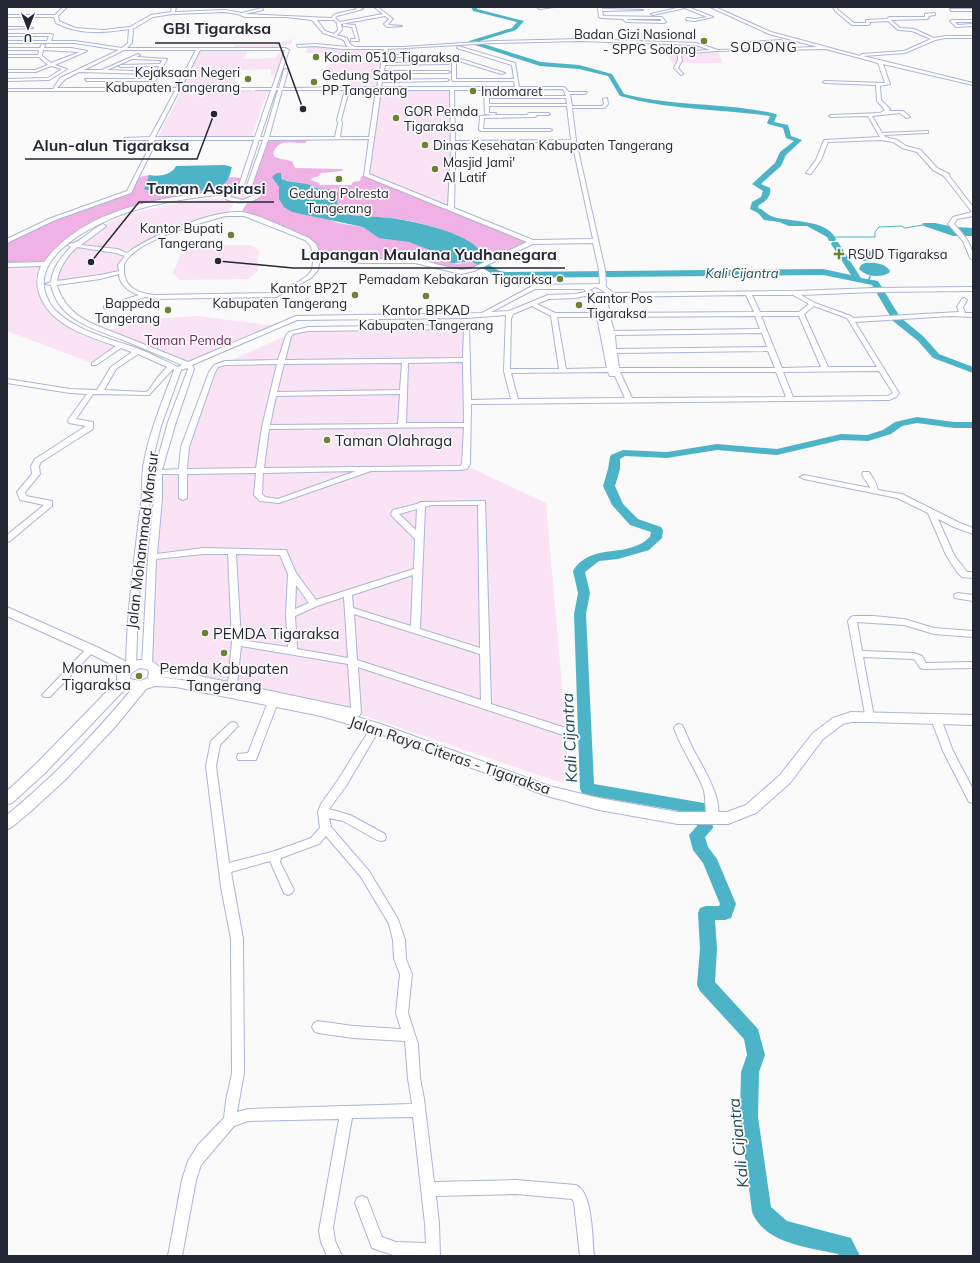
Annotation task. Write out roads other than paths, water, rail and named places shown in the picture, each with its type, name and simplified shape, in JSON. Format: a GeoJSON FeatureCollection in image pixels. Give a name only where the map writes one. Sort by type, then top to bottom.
{"type":"FeatureCollection","features":[{"type":"Feature","properties":{"kind":"main road"},"geometry":{"type":"LineString","coordinates":[[7,611],[129,668]]}},
{"type":"Feature","properties":{"kind":"main road"},"geometry":{"type":"LineString","coordinates":[[7,823],[70,767],[150,681],[155,670],[152,666],[147,664],[139,664],[129,668],[124,673],[124,682]]}},
{"type":"Feature","properties":{"kind":"main road"},"geometry":{"type":"LineString","coordinates":[[124,682],[132,686],[150,681]]}},
{"type":"Feature","properties":{"kind":"main road","name":"Jalan Raya Citeras - Tigaraksa"},"geometry":{"type":"LineString","coordinates":[[150,681],[176,683],[321,711],[376,727],[547,791],[599,804],[678,818],[728,818],[751,809],[784,779],[818,736],[838,721],[851,717],[973,720]]}},
{"type":"Feature","properties":{"kind":"main road"},"geometry":{"type":"LineString","coordinates":[[7,799],[40,769],[124,682]]}},
{"type":"Feature","properties":{"kind":"street"},"geometry":{"type":"LineString","coordinates":[[7,16],[56,16],[65,7]]}},
{"type":"Feature","properties":{"kind":"street"},"geometry":{"type":"LineString","coordinates":[[173,12],[174,7]]}},
{"type":"Feature","properties":{"kind":"street"},"geometry":{"type":"LineString","coordinates":[[56,16],[58,25],[75,29],[97,31],[132,28],[152,16],[173,12],[220,9],[240,13],[245,16],[333,18],[336,15],[361,9],[356,7]]}},
{"type":"Feature","properties":{"kind":"street"},"geometry":{"type":"LineString","coordinates":[[376,7],[391,20],[400,24],[389,27],[386,24],[391,20]]}},
{"type":"Feature","properties":{"kind":"street"},"geometry":{"type":"LineString","coordinates":[[540,8],[552,7]]}},
{"type":"Feature","properties":{"kind":"street"},"geometry":{"type":"LineString","coordinates":[[625,18],[624,21],[664,22],[662,18],[632,7]]}},
{"type":"Feature","properties":{"kind":"street"},"geometry":{"type":"LineString","coordinates":[[654,16],[653,10],[666,7]]}},
{"type":"Feature","properties":{"kind":"street"},"geometry":{"type":"LineString","coordinates":[[654,16],[685,7],[695,10],[711,17],[695,20],[687,18],[704,14]]}},
{"type":"Feature","properties":{"kind":"street"},"geometry":{"type":"LineString","coordinates":[[695,10],[711,7],[770,33],[880,62],[973,84]]}},
{"type":"Feature","properties":{"kind":"street"},"geometry":{"type":"LineString","coordinates":[[835,7],[834,8],[854,24],[868,24],[868,22],[889,20],[889,18],[928,18],[926,15],[934,14]]}},
{"type":"Feature","properties":{"kind":"street"},"geometry":{"type":"LineString","coordinates":[[951,10],[962,8],[973,10]]}},
{"type":"Feature","properties":{"kind":"street"},"geometry":{"type":"LineString","coordinates":[[953,17],[973,17],[971,13],[962,8]]}},
{"type":"Feature","properties":{"kind":"street"},"geometry":{"type":"LineString","coordinates":[[240,13],[262,9]]}},
{"type":"Feature","properties":{"kind":"street"},"geometry":{"type":"LineString","coordinates":[[600,10],[641,11],[625,18],[601,17],[600,10]]}},
{"type":"Feature","properties":{"kind":"street"},"geometry":{"type":"LineString","coordinates":[[960,14],[971,13]]}},
{"type":"Feature","properties":{"kind":"street"},"geometry":{"type":"LineString","coordinates":[[307,17],[309,15],[316,14]]}},
{"type":"Feature","properties":{"kind":"street"},"geometry":{"type":"LineString","coordinates":[[339,26],[384,15]]}},
{"type":"Feature","properties":{"kind":"street"},"geometry":{"type":"LineString","coordinates":[[313,18],[324,32],[348,40],[348,45],[354,48]]}},
{"type":"Feature","properties":{"kind":"street"},"geometry":{"type":"LineString","coordinates":[[333,18],[339,26]]}},
{"type":"Feature","properties":{"kind":"street"},"geometry":{"type":"LineString","coordinates":[[889,20],[899,29],[913,30],[934,40]]}},
{"type":"Feature","properties":{"kind":"street"},"geometry":{"type":"LineString","coordinates":[[973,21],[952,21],[957,26],[973,25]]}},
{"type":"Feature","properties":{"kind":"street"},"geometry":{"type":"LineString","coordinates":[[339,26],[353,25],[356,30],[358,40],[352,40]]}},
{"type":"Feature","properties":{"kind":"street"},"geometry":{"type":"LineString","coordinates":[[335,35],[339,26]]}},
{"type":"Feature","properties":{"kind":"street"},"geometry":{"type":"LineString","coordinates":[[7,28],[31,28]]}},
{"type":"Feature","properties":{"kind":"street"},"geometry":{"type":"LineString","coordinates":[[54,90],[62,79],[123,49],[130,44],[132,28]]}},
{"type":"Feature","properties":{"kind":"street"},"geometry":{"type":"LineString","coordinates":[[7,35],[52,33],[41,49],[41,57],[37,62]]}},
{"type":"Feature","properties":{"kind":"street"},"geometry":{"type":"LineString","coordinates":[[782,36],[751,40],[765,42],[782,41],[792,50]]}},
{"type":"Feature","properties":{"kind":"street"},"geometry":{"type":"LineString","coordinates":[[854,55],[906,52],[945,37],[973,37]]}},
{"type":"Feature","properties":{"kind":"street"},"geometry":{"type":"LineString","coordinates":[[453,48],[494,42],[590,40],[696,44],[716,51]]}},
{"type":"Feature","properties":{"kind":"street"},"geometry":{"type":"LineString","coordinates":[[7,42],[79,42],[123,49],[198,50],[310,45],[354,48],[445,46],[460,48],[513,63],[517,88]]}},
{"type":"Feature","properties":{"kind":"street"},"geometry":{"type":"LineString","coordinates":[[765,42],[774,50]]}},
{"type":"Feature","properties":{"kind":"street"},"geometry":{"type":"LineString","coordinates":[[445,46],[447,48],[448,56],[448,72],[445,88]]}},
{"type":"Feature","properties":{"kind":"street"},"geometry":{"type":"LineString","coordinates":[[248,189],[266,138],[291,47]]}},
{"type":"Feature","properties":{"kind":"street"},"geometry":{"type":"LineString","coordinates":[[240,190],[274,90],[291,47]]}},
{"type":"Feature","properties":{"kind":"street"},"geometry":{"type":"LineString","coordinates":[[386,48],[378,89],[366,175],[532,242],[595,241]]}},
{"type":"Feature","properties":{"kind":"street"},"geometry":{"type":"LineString","coordinates":[[681,74],[676,68],[680,60],[680,52],[825,48]]}},
{"type":"Feature","properties":{"kind":"street"},"geometry":{"type":"LineString","coordinates":[[7,49],[67,49],[85,51],[51,64],[38,71],[7,71]]}},
{"type":"Feature","properties":{"kind":"street"},"geometry":{"type":"LineString","coordinates":[[67,49],[74,56]]}},
{"type":"Feature","properties":{"kind":"street"},"geometry":{"type":"LineString","coordinates":[[133,58],[165,58],[154,80],[151,81],[87,80],[99,72],[118,66],[133,58],[140,54],[142,49]]}},
{"type":"Feature","properties":{"kind":"street"},"geometry":{"type":"LineString","coordinates":[[7,241],[53,219],[129,192],[150,150],[150,143],[198,50]]}},
{"type":"Feature","properties":{"kind":"street"},"geometry":{"type":"LineString","coordinates":[[7,56],[41,57],[51,64],[66,68],[49,79],[7,80]]}},
{"type":"Feature","properties":{"kind":"street"},"geometry":{"type":"LineString","coordinates":[[384,56],[448,56],[454,60],[470,62],[503,72]]}},
{"type":"Feature","properties":{"kind":"street"},"geometry":{"type":"LineString","coordinates":[[139,66],[142,58]]}},
{"type":"Feature","properties":{"kind":"street"},"geometry":{"type":"LineString","coordinates":[[451,209],[454,60]]}},
{"type":"Feature","properties":{"kind":"street"},"geometry":{"type":"LineString","coordinates":[[825,82],[888,84],[880,62]]}},
{"type":"Feature","properties":{"kind":"street"},"geometry":{"type":"LineString","coordinates":[[383,64],[448,64]]}},
{"type":"Feature","properties":{"kind":"street"},"geometry":{"type":"LineString","coordinates":[[118,66],[162,65]]}},
{"type":"Feature","properties":{"kind":"street"},"geometry":{"type":"LineString","coordinates":[[478,65],[480,72],[515,73]]}},
{"type":"Feature","properties":{"kind":"street"},"geometry":{"type":"LineString","coordinates":[[28,71],[33,67]]}},
{"type":"Feature","properties":{"kind":"street"},"geometry":{"type":"LineString","coordinates":[[76,71],[106,73],[157,73]]}},
{"type":"Feature","properties":{"kind":"street"},"geometry":{"type":"LineString","coordinates":[[381,72],[448,72]]}},
{"type":"Feature","properties":{"kind":"street"},"geometry":{"type":"LineString","coordinates":[[100,80],[106,73]]}},
{"type":"Feature","properties":{"kind":"street"},"geometry":{"type":"LineString","coordinates":[[380,81],[516,80]]}},
{"type":"Feature","properties":{"kind":"street"},"geometry":{"type":"LineString","coordinates":[[879,84],[877,95],[880,102],[888,110],[885,113]]}},
{"type":"Feature","properties":{"kind":"street"},"geometry":{"type":"LineString","coordinates":[[7,90],[280,90],[445,88],[566,89],[574,141],[602,274],[603,287],[611,295]]}},
{"type":"Feature","properties":{"kind":"street"},"geometry":{"type":"LineString","coordinates":[[484,88],[488,114],[548,114]]}},
{"type":"Feature","properties":{"kind":"street"},"geometry":{"type":"LineString","coordinates":[[337,138],[340,123],[339,120],[347,89]]}},
{"type":"Feature","properties":{"kind":"street"},"geometry":{"type":"LineString","coordinates":[[486,101],[585,93]]}},
{"type":"Feature","properties":{"kind":"street"},"geometry":{"type":"LineString","coordinates":[[486,101],[603,107],[606,104],[605,99]]}},
{"type":"Feature","properties":{"kind":"street"},"geometry":{"type":"LineString","coordinates":[[486,101],[482,117],[481,130],[550,130]]}},
{"type":"Feature","properties":{"kind":"street"},"geometry":{"type":"LineString","coordinates":[[831,116],[901,112],[908,117]]}},
{"type":"Feature","properties":{"kind":"street"},"geometry":{"type":"LineString","coordinates":[[869,114],[881,136],[896,141],[904,147],[919,151],[935,169],[945,173],[968,206],[973,210]]}},
{"type":"Feature","properties":{"kind":"street"},"geometry":{"type":"LineString","coordinates":[[482,117],[505,115]]}},
{"type":"Feature","properties":{"kind":"street"},"geometry":{"type":"LineString","coordinates":[[505,115],[507,130]]}},
{"type":"Feature","properties":{"kind":"street"},"geometry":{"type":"LineString","coordinates":[[534,115],[537,130]]}},
{"type":"Feature","properties":{"kind":"street"},"geometry":{"type":"LineString","coordinates":[[809,172],[818,160],[826,141],[926,132]]}},
{"type":"Feature","properties":{"kind":"street"},"geometry":{"type":"LineString","coordinates":[[125,139],[371,138]]}},
{"type":"Feature","properties":{"kind":"street"},"geometry":{"type":"LineString","coordinates":[[452,142],[574,141]]}},
{"type":"Feature","properties":{"kind":"street"},"geometry":{"type":"LineString","coordinates":[[452,165],[472,165]]}},
{"type":"Feature","properties":{"kind":"street"},"geometry":{"type":"LineString","coordinates":[[190,367],[89,325],[66,309],[58,299],[53,283],[54,272],[61,259],[74,245],[105,225],[126,217],[184,202],[229,195],[240,190],[248,189],[258,193],[256,198],[248,201],[235,201],[229,195],[180,198],[122,212],[83,230],[63,244],[44,264],[40,285],[46,302],[54,313],[80,330],[138,351],[175,368],[190,367],[296,318],[467,316],[511,313],[548,296],[575,296],[594,292],[603,287]]}},
{"type":"Feature","properties":{"kind":"street"},"geometry":{"type":"LineString","coordinates":[[226,214],[235,201]]}},
{"type":"Feature","properties":{"kind":"street"},"geometry":{"type":"LineString","coordinates":[[245,214],[242,211],[248,201]]}},
{"type":"Feature","properties":{"kind":"street"},"geometry":{"type":"LineString","coordinates":[[106,307],[144,296],[276,295],[285,292],[309,277],[317,265],[317,256],[313,244],[307,239],[245,214],[226,214],[160,235],[136,248],[124,260],[120,272],[122,279],[126,286],[144,296]]}},
{"type":"Feature","properties":{"kind":"street"},"geometry":{"type":"LineString","coordinates":[[973,214],[955,218],[951,224],[966,241],[973,258]]}},
{"type":"Feature","properties":{"kind":"street"},"geometry":{"type":"LineString","coordinates":[[317,256],[362,261],[415,262],[456,271],[472,270],[532,242]]}},
{"type":"Feature","properties":{"kind":"street"},"geometry":{"type":"LineString","coordinates":[[63,244],[117,251],[129,255]]}},
{"type":"Feature","properties":{"kind":"street"},"geometry":{"type":"LineString","coordinates":[[117,251],[136,248]]}},
{"type":"Feature","properties":{"kind":"street"},"geometry":{"type":"LineString","coordinates":[[317,265],[362,261]]}},
{"type":"Feature","properties":{"kind":"street"},"geometry":{"type":"LineString","coordinates":[[7,264],[44,264]]}},
{"type":"Feature","properties":{"kind":"street"},"geometry":{"type":"LineString","coordinates":[[40,285],[100,277],[120,272]]}},
{"type":"Feature","properties":{"kind":"street"},"geometry":{"type":"LineString","coordinates":[[100,277],[122,279]]}},
{"type":"Feature","properties":{"kind":"street"},"geometry":{"type":"LineString","coordinates":[[482,314],[534,287],[594,292],[611,295],[794,294],[874,290],[973,289]]}},
{"type":"Feature","properties":{"kind":"street"},"geometry":{"type":"LineString","coordinates":[[594,292],[611,333],[614,351],[613,370]]}},
{"type":"Feature","properties":{"kind":"street"},"geometry":{"type":"LineString","coordinates":[[748,294],[757,313],[790,398]]}},
{"type":"Feature","properties":{"kind":"street"},"geometry":{"type":"LineString","coordinates":[[468,402],[889,398],[894,396],[896,393],[852,320],[845,315],[813,304],[794,294]]}},
{"type":"Feature","properties":{"kind":"street"},"geometry":{"type":"LineString","coordinates":[[963,314],[960,307],[964,300]]}},
{"type":"Feature","properties":{"kind":"street"},"geometry":{"type":"LineString","coordinates":[[532,304],[554,315],[801,314],[813,304]]}},
{"type":"Feature","properties":{"kind":"street"},"geometry":{"type":"LineString","coordinates":[[498,306],[504,311],[511,313]]}},
{"type":"Feature","properties":{"kind":"street"},"geometry":{"type":"LineString","coordinates":[[511,313],[508,319],[507,371],[515,401]]}},
{"type":"Feature","properties":{"kind":"street"},"geometry":{"type":"LineString","coordinates":[[603,314],[613,370],[626,400]]}},
{"type":"Feature","properties":{"kind":"street"},"geometry":{"type":"LineString","coordinates":[[801,314],[826,369]]}},
{"type":"Feature","properties":{"kind":"street"},"geometry":{"type":"LineString","coordinates":[[852,320],[963,314],[973,315]]}},
{"type":"Feature","properties":{"kind":"street"},"geometry":{"type":"LineString","coordinates":[[554,315],[562,371]]}},
{"type":"Feature","properties":{"kind":"street"},"geometry":{"type":"LineString","coordinates":[[467,316],[467,323]]}},
{"type":"Feature","properties":{"kind":"street"},"geometry":{"type":"LineString","coordinates":[[158,472],[259,470],[370,469],[464,467],[466,464],[468,402],[466,360],[468,330],[461,327],[308,329],[291,333],[288,336],[266,427],[259,470],[258,495],[263,499],[279,501],[370,469]]}},
{"type":"Feature","properties":{"kind":"street"},"geometry":{"type":"LineString","coordinates":[[611,333],[764,331]]}},
{"type":"Feature","properties":{"kind":"street"},"geometry":{"type":"LineString","coordinates":[[94,364],[121,345]]}},
{"type":"Feature","properties":{"kind":"street"},"geometry":{"type":"LineString","coordinates":[[614,351],[771,349]]}},
{"type":"Feature","properties":{"kind":"street"},"geometry":{"type":"LineString","coordinates":[[7,539],[49,504],[42,501],[23,498],[21,492],[36,474],[35,466],[38,461],[90,427],[90,424],[88,423],[72,421],[96,392],[113,368],[138,351]]}},
{"type":"Feature","properties":{"kind":"street"},"geometry":{"type":"LineString","coordinates":[[183,498],[184,453],[189,435],[215,366],[225,363],[466,360]]}},
{"type":"Feature","properties":{"kind":"street"},"geometry":{"type":"LineString","coordinates":[[402,426],[405,361]]}},
{"type":"Feature","properties":{"kind":"street","name":"Jalan Mohammad Mansur"},"geometry":{"type":"LineString","coordinates":[[147,664],[152,557],[158,499],[158,472],[190,367]]}},
{"type":"Feature","properties":{"kind":"street"},"geometry":{"type":"LineString","coordinates":[[7,381],[60,390],[148,393],[160,378],[175,368]]}},
{"type":"Feature","properties":{"kind":"street","name":"Jalan Mohammad Mansur"},"geometry":{"type":"LineString","coordinates":[[129,668],[138,559],[146,500],[148,463],[175,368]]}},
{"type":"Feature","properties":{"kind":"street"},"geometry":{"type":"LineString","coordinates":[[507,371],[778,369],[882,370]]}},
{"type":"Feature","properties":{"kind":"street"},"geometry":{"type":"LineString","coordinates":[[108,401],[115,392]]}},
{"type":"Feature","properties":{"kind":"street"},"geometry":{"type":"LineString","coordinates":[[274,394],[403,392]]}},
{"type":"Feature","properties":{"kind":"street"},"geometry":{"type":"LineString","coordinates":[[266,427],[467,425]]}},
{"type":"Feature","properties":{"kind":"street"},"geometry":{"type":"LineString","coordinates":[[866,474],[868,479],[872,482],[875,491]]}},
{"type":"Feature","properties":{"kind":"street"},"geometry":{"type":"LineString","coordinates":[[804,477],[899,496],[973,531]]}},
{"type":"Feature","properties":{"kind":"street"},"geometry":{"type":"LineString","coordinates":[[420,539],[395,513],[421,504],[432,502],[482,503],[486,706]]}},
{"type":"Feature","properties":{"kind":"street"},"geometry":{"type":"LineString","coordinates":[[415,630],[421,504]]}},
{"type":"Feature","properties":{"kind":"street"},"geometry":{"type":"LineString","coordinates":[[931,512],[945,545],[958,568],[965,575],[973,575]]}},
{"type":"Feature","properties":{"kind":"street"},"geometry":{"type":"LineString","coordinates":[[152,557],[197,551],[283,552],[292,574],[314,604]]}},
{"type":"Feature","properties":{"kind":"street"},"geometry":{"type":"LineString","coordinates":[[232,552],[237,642],[232,686]]}},
{"type":"Feature","properties":{"kind":"street"},"geometry":{"type":"LineString","coordinates":[[290,615],[314,604],[417,571]]}},
{"type":"Feature","properties":{"kind":"street"},"geometry":{"type":"LineString","coordinates":[[292,574],[290,615],[293,651]]}},
{"type":"Feature","properties":{"kind":"street"},"geometry":{"type":"LineString","coordinates":[[150,681],[190,677],[356,713],[354,662],[348,594]]}},
{"type":"Feature","properties":{"kind":"street"},"geometry":{"type":"LineString","coordinates":[[958,596],[973,598]]}},
{"type":"Feature","properties":{"kind":"street"},"geometry":{"type":"LineString","coordinates":[[350,610],[484,652]]}},
{"type":"Feature","properties":{"kind":"street"},"geometry":{"type":"LineString","coordinates":[[869,717],[852,621],[854,619],[904,622],[934,631],[973,634]]}},
{"type":"Feature","properties":{"kind":"street"},"geometry":{"type":"LineString","coordinates":[[237,642],[354,662],[566,732]]}},
{"type":"Feature","properties":{"kind":"street"},"geometry":{"type":"LineString","coordinates":[[47,695],[91,649]]}},
{"type":"Feature","properties":{"kind":"street"},"geometry":{"type":"LineString","coordinates":[[858,654],[914,656],[919,658],[923,666],[973,665]]}},
{"type":"Feature","properties":{"kind":"street"},"geometry":{"type":"LineString","coordinates":[[242,757],[252,757],[273,702]]}},
{"type":"Feature","properties":{"kind":"street"},"geometry":{"type":"LineString","coordinates":[[936,719],[948,751],[973,799]]}},
{"type":"Feature","properties":{"kind":"street"},"geometry":{"type":"LineString","coordinates":[[230,1121],[232,1101],[238,1073],[237,939],[225,869],[211,766],[215,744],[233,726]]}},
{"type":"Feature","properties":{"kind":"street"},"geometry":{"type":"LineString","coordinates":[[362,1203],[377,1243],[396,1249],[433,1253],[432,1224],[412,1044],[402,1012],[406,974],[400,959],[399,940],[394,923],[365,874],[326,828],[323,812],[326,804],[339,788],[376,727]]}},
{"type":"Feature","properties":{"kind":"street"},"geometry":{"type":"LineString","coordinates":[[680,728],[684,743],[707,785],[712,806],[712,819]]}},
{"type":"Feature","properties":{"kind":"street"},"geometry":{"type":"LineString","coordinates":[[323,812],[346,818],[381,837]]}},
{"type":"Feature","properties":{"kind":"street"},"geometry":{"type":"LineString","coordinates":[[225,869],[276,855],[315,841],[326,828]]}},
{"type":"Feature","properties":{"kind":"street"},"geometry":{"type":"LineString","coordinates":[[276,855],[275,862],[288,890]]}},
{"type":"Feature","properties":{"kind":"street"},"geometry":{"type":"LineString","coordinates":[[318,1026],[353,1032],[409,1035]]}},
{"type":"Feature","properties":{"kind":"street"},"geometry":{"type":"LineString","coordinates":[[175,1256],[189,1180],[195,1161],[203,1150],[230,1121],[248,1115],[419,1110]]}},
{"type":"Feature","properties":{"kind":"street"},"geometry":{"type":"LineString","coordinates":[[335,1256],[325,1237],[347,1112]]}},
{"type":"Feature","properties":{"kind":"street"},"geometry":{"type":"LineString","coordinates":[[427,1189],[516,1187],[576,1192],[581,1200],[587,1256]]}},
{"type":"Feature","properties":{"kind":"water"},"geometry":{"type":"Polygon","coordinates":[[[225,165],[232,167],[227,180],[224,184],[218,187],[185,192],[160,192],[144,189],[149,175],[164,175],[176,166],[225,165]]]}},
{"type":"Feature","properties":{"kind":"water"},"geometry":{"type":"Polygon","coordinates":[[[277,173],[281,173],[282,179],[287,181],[308,184],[316,188],[335,190],[338,192],[337,210],[345,214],[397,219],[446,231],[460,236],[471,243],[479,250],[483,258],[468,262],[452,263],[442,260],[435,252],[409,242],[379,238],[363,227],[292,212],[284,207],[279,199],[279,187],[272,177],[277,173]]]}},
{"type":"Feature","properties":{"kind":"water"},"geometry":{"type":"Polygon","coordinates":[[[922,224],[973,228],[973,236],[953,236],[924,226],[922,224]]]}},
{"type":"Feature","properties":{"kind":"water"},"geometry":{"type":"Polygon","coordinates":[[[865,249],[879,255],[878,259],[864,261],[850,256],[849,253],[854,250],[865,249]]]}},
{"type":"Feature","properties":{"kind":"water"},"geometry":{"type":"Polygon","coordinates":[[[865,263],[879,264],[885,266],[890,271],[882,276],[865,274],[859,269],[861,265],[865,263]]]}},
{"type":"Feature","properties":{"kind":"waterway"},"geometry":{"type":"LineString","coordinates":[[474,7],[475,10],[521,21],[514,29],[471,42],[497,49],[540,64],[579,67],[610,75],[622,95],[644,101],[734,109],[774,115],[770,123],[786,126],[788,137],[799,140],[783,154],[778,164],[756,184],[767,190],[767,193],[765,197],[755,204],[754,209],[761,211],[767,218],[781,220],[789,224],[808,224],[830,235],[832,239]]}},
{"type":"Feature","properties":{"kind":"waterway"},"geometry":{"type":"LineString","coordinates":[[831,237],[875,237],[875,232],[879,227],[901,226],[905,228],[923,225]]}},
{"type":"Feature","properties":{"kind":"waterway"},"geometry":{"type":"LineString","coordinates":[[835,244],[858,279]]}},
{"type":"Feature","properties":{"kind":"waterway","name":"Kali Cijantra"},"geometry":{"type":"LineString","coordinates":[[475,261],[497,273],[506,275],[823,272],[875,283],[896,319],[921,339],[936,356],[973,370]]}},
{"type":"Feature","properties":{"kind":"waterway","name":"Kali Cijantra"},"geometry":{"type":"LineString","coordinates":[[868,282],[870,276]]}},
{"type":"Feature","properties":{"kind":"waterway","name":"Kali Cijantra"},"geometry":{"type":"LineString","coordinates":[[850,1256],[844,1245],[782,1230],[762,1212],[749,1117],[750,1072],[756,1055],[752,1035],[706,985],[709,949],[706,913],[725,913],[728,904],[709,859],[701,850],[697,835],[705,828],[704,809],[587,789],[580,614],[584,593],[579,571],[596,557],[618,555],[645,547],[656,538],[657,530],[634,522],[618,505],[609,486],[614,469],[615,457],[623,453],[667,455],[717,447],[777,452],[841,437],[868,438],[887,432],[899,424],[917,420],[954,425],[973,425]]}},
{"type":"Feature","properties":{"kind":"place","name":"Badan Gizi Nasional - SPPG Sodong"},"geometry":{"type":"Point","coordinates":[704,41]}},
{"type":"Feature","properties":{"kind":"place","name":"Kodim 0510 Tigaraksa"},"geometry":{"type":"Point","coordinates":[316,57]}},
{"type":"Feature","properties":{"kind":"place","name":"Kejaksaan Negeri Kabupaten Tangerang"},"geometry":{"type":"Point","coordinates":[248,79]}},
{"type":"Feature","properties":{"kind":"place","name":"Gedung Satpol PP Tangerang"},"geometry":{"type":"Point","coordinates":[314,82]}},
{"type":"Feature","properties":{"kind":"place","name":"Indomaret"},"geometry":{"type":"Point","coordinates":[473,91]}},
{"type":"Feature","properties":{"kind":"place","name":"GBI Tigaraksa"},"geometry":{"type":"Point","coordinates":[303,109]}},
{"type":"Feature","properties":{"kind":"place","name":"Alun-alun Tigaraksa"},"geometry":{"type":"Point","coordinates":[214,114]}},
{"type":"Feature","properties":{"kind":"place","name":"GOR Pemda Tigaraksa"},"geometry":{"type":"Point","coordinates":[396,118]}},
{"type":"Feature","properties":{"kind":"place","name":"Dinas Kesehatan Kabupaten Tangerang"},"geometry":{"type":"Point","coordinates":[425,145]}},
{"type":"Feature","properties":{"kind":"place","name":"Masjid Jami' Al Latif"},"geometry":{"type":"Point","coordinates":[435,169]}},
{"type":"Feature","properties":{"kind":"place","name":"Gedung Polresta Tangerang"},"geometry":{"type":"Point","coordinates":[339,179]}},
{"type":"Feature","properties":{"kind":"place","name":"Kantor Bupati Tangerang"},"geometry":{"type":"Point","coordinates":[231,235]}},
{"type":"Feature","properties":{"kind":"place","name":"RSUD Tigaraksa"},"geometry":{"type":"Point","coordinates":[839,254]}},
{"type":"Feature","properties":{"kind":"place","name":"Lapangan Maulana Yudhanegara"},"geometry":{"type":"Point","coordinates":[218,261]}},
{"type":"Feature","properties":{"kind":"place","name":"Taman Aspirasi"},"geometry":{"type":"Point","coordinates":[91,262]}},
{"type":"Feature","properties":{"kind":"place","name":"Pemadam Kebakaran Tigaraksa"},"geometry":{"type":"Point","coordinates":[560,279]}},
{"type":"Feature","properties":{"kind":"place","name":"Kantor BP2T Kabupaten Tangerang"},"geometry":{"type":"Point","coordinates":[355,295]}},
{"type":"Feature","properties":{"kind":"place","name":"Kantor BPKAD Kabupaten Tangerang"},"geometry":{"type":"Point","coordinates":[426,296]}},
{"type":"Feature","properties":{"kind":"place","name":"Kantor Pos Tigaraksa"},"geometry":{"type":"Point","coordinates":[579,305]}},
{"type":"Feature","properties":{"kind":"place","name":"Bappeda Tangerang"},"geometry":{"type":"Point","coordinates":[168,310]}},
{"type":"Feature","properties":{"kind":"place","name":"Taman Olahraga"},"geometry":{"type":"Point","coordinates":[327,440]}},
{"type":"Feature","properties":{"kind":"place","name":"PEMDA Tigaraksa"},"geometry":{"type":"Point","coordinates":[205,633]}},
{"type":"Feature","properties":{"kind":"place","name":"Pemda Kabupaten Tangerang"},"geometry":{"type":"Point","coordinates":[224,653]}},
{"type":"Feature","properties":{"kind":"place","name":"Monumen Tigaraksa"},"geometry":{"type":"Point","coordinates":[139,676]}},
{"type":"Feature","properties":{"kind":"district","name":"SODONG"},"geometry":{"type":"Point","coordinates":[764,47]}},
{"type":"Feature","properties":{"kind":"park label","name":"Taman Pemda"},"geometry":{"type":"Point","coordinates":[188,340]}}]}
